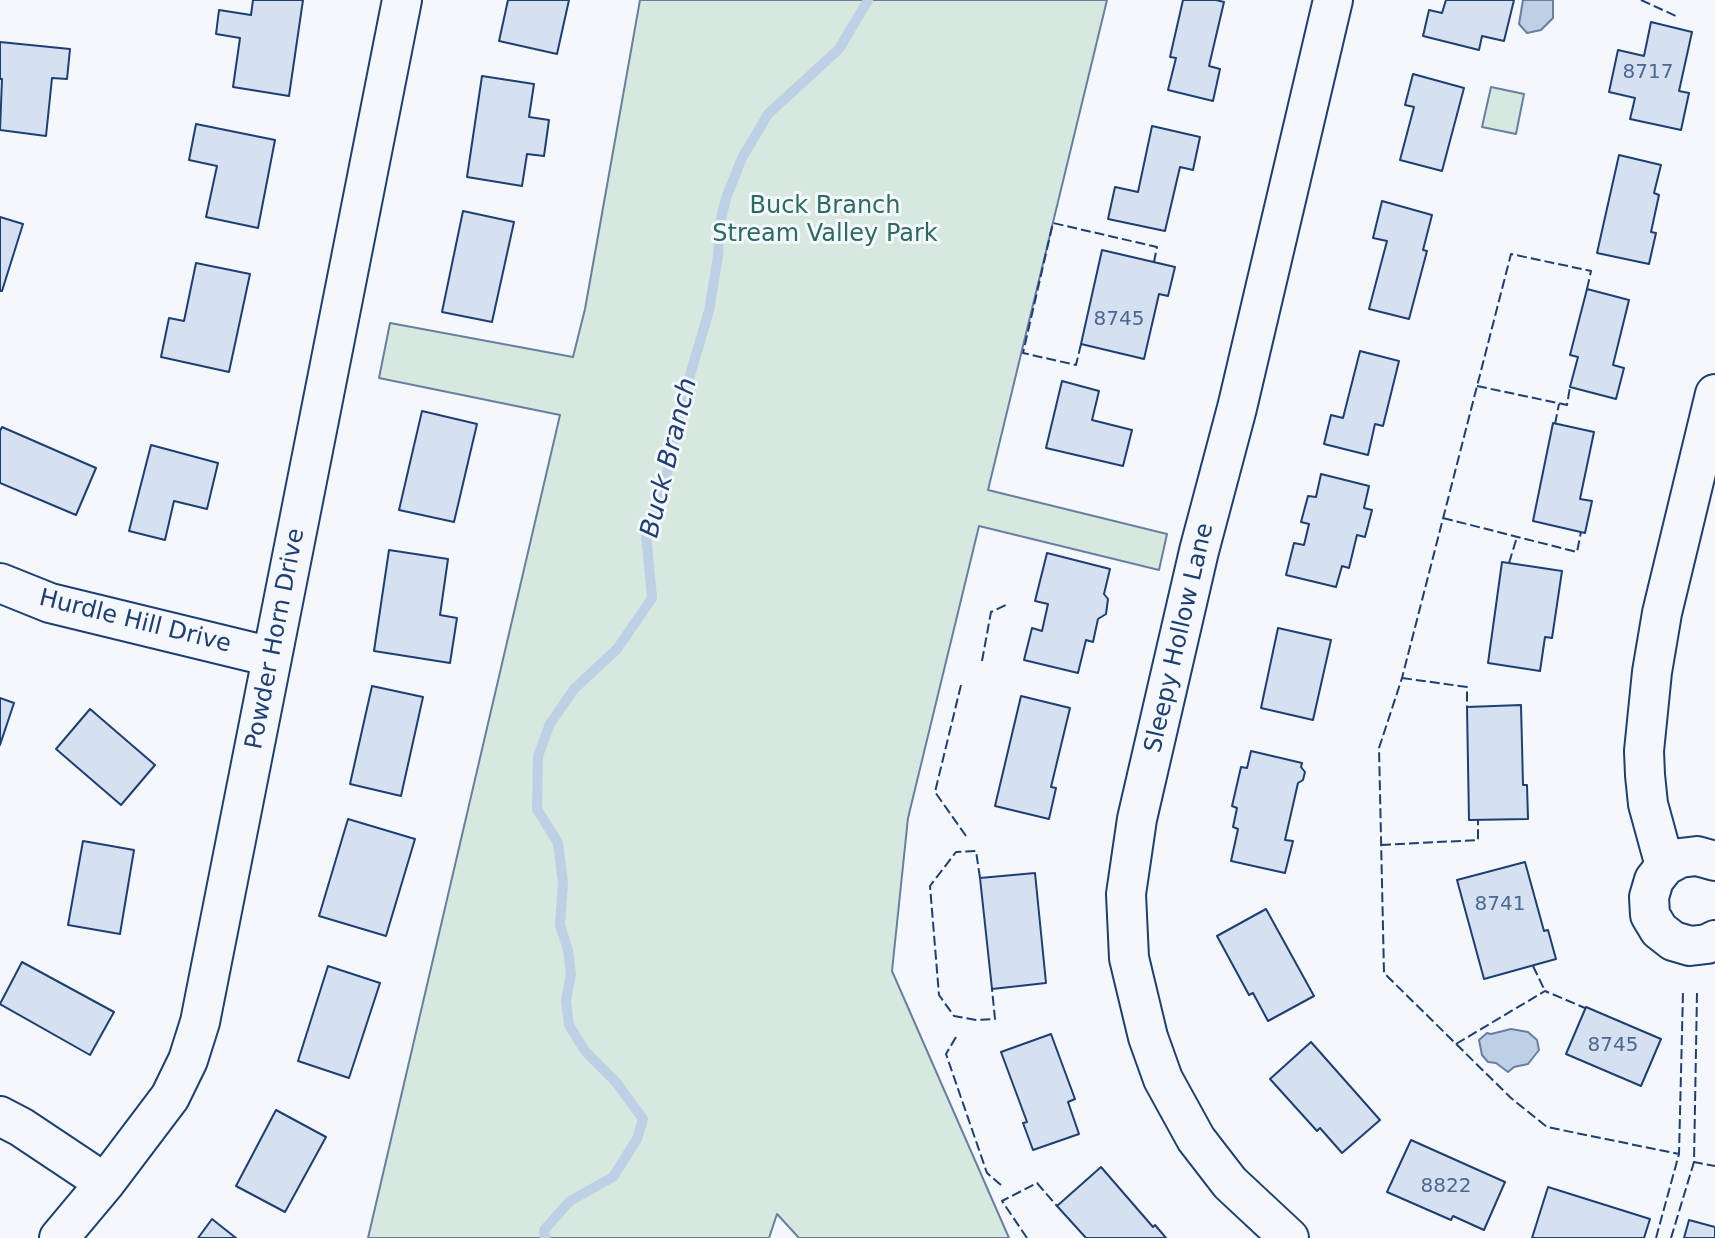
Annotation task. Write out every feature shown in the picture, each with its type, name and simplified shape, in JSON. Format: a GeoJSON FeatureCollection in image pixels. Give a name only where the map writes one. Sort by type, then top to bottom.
{"type":"FeatureCollection","features":[{"type":"Feature","properties":{"kind":"street","name":"Powder Horn Drive"},"geometry":{"type":"LineString","coordinates":[[59,1238],[170,1097],[188,1060],[200,1022],[402,0]]}},
{"type":"Feature","properties":{"kind":"street","name":"Sleepy Hollow Lane"},"geometry":{"type":"LineString","coordinates":[[1289,1238],[1230,1183],[1196,1139],[1163,1079],[1148,1037],[1129,958],[1126,894],[1137,819],[1199,551],[1237,408],[1333,0]]}},
{"type":"Feature","properties":{"kind":"street"},"geometry":{"type":"LineString","coordinates":[[1665,866],[1648,804],[1645,775],[1644,751],[1652,672],[1662,613],[1715,394]]}},
{"type":"Feature","properties":{"kind":"street","name":"Hurdle Hill Drive"},"geometry":{"type":"LineString","coordinates":[[0,583],[50,603],[272,657]]}},
{"type":"Feature","properties":{"kind":"street"},"geometry":{"type":"LineString","coordinates":[[1715,861],[1697,856],[1680,858],[1665,866],[1654,880],[1649,897],[1650,915],[1659,930],[1673,941],[1690,946],[1715,940]]}},
{"type":"Feature","properties":{"kind":"street"},"geometry":{"type":"LineString","coordinates":[[0,1116],[105,1183]]}},
{"type":"Feature","properties":{"kind":"green space","name":"Buck Branch Stream Valley Park"},"geometry":{"type":"Polygon","coordinates":[[[640,0],[1107,0],[988,490],[1167,534],[1159,570],[979,526],[908,818],[892,971],[1009,1238],[799,1238],[777,1214],[769,1238],[368,1238],[560,415],[379,378],[390,323],[573,357],[585,309],[640,0]]]}},
{"type":"Feature","properties":{"kind":"green space"},"geometry":{"type":"Polygon","coordinates":[[[1491,87],[1524,94],[1516,134],[1482,127],[1491,87]]]}},
{"type":"Feature","properties":{"kind":"water"},"geometry":{"type":"Polygon","coordinates":[[[1523,0],[1553,0],[1553,18],[1541,30],[1527,33],[1519,24],[1523,0]]]}},
{"type":"Feature","properties":{"kind":"water"},"geometry":{"type":"Polygon","coordinates":[[[1511,1029],[1528,1032],[1537,1040],[1539,1050],[1528,1064],[1514,1067],[1508,1072],[1496,1063],[1488,1062],[1482,1055],[1479,1040],[1487,1033],[1511,1029]]]}},
{"type":"Feature","properties":{"kind":"building"},"geometry":{"type":"Polygon","coordinates":[[[253,0],[303,0],[289,96],[233,87],[240,38],[216,34],[219,10],[251,15],[253,0]]]}},
{"type":"Feature","properties":{"kind":"building"},"geometry":{"type":"Polygon","coordinates":[[[508,0],[569,0],[557,54],[499,41],[508,0]]]}},
{"type":"Feature","properties":{"kind":"building"},"geometry":{"type":"Polygon","coordinates":[[[1183,0],[1224,2],[1209,66],[1220,69],[1213,101],[1168,90],[1176,58],[1170,57],[1183,0]]]}},
{"type":"Feature","properties":{"kind":"building"},"geometry":{"type":"Polygon","coordinates":[[[1446,0],[1514,0],[1504,41],[1482,36],[1479,50],[1423,36],[1429,10],[1442,13],[1446,0]]]}},
{"type":"Feature","properties":{"kind":"building"},"geometry":{"type":"Polygon","coordinates":[[[1651,22],[1692,32],[1679,91],[1689,93],[1681,130],[1630,119],[1635,98],[1609,92],[1618,50],[1644,56],[1651,22]]]}},
{"type":"Feature","properties":{"kind":"building"},"geometry":{"type":"Polygon","coordinates":[[[0,42],[70,49],[67,79],[52,78],[46,136],[0,130],[0,42]]]}},
{"type":"Feature","properties":{"kind":"building"},"geometry":{"type":"Polygon","coordinates":[[[1413,74],[1464,88],[1442,171],[1400,160],[1414,107],[1405,105],[1413,74]]]}},
{"type":"Feature","properties":{"kind":"building"},"geometry":{"type":"Polygon","coordinates":[[[482,76],[534,84],[529,117],[549,120],[544,156],[527,154],[522,186],[467,177],[482,76]]]}},
{"type":"Feature","properties":{"kind":"building"},"geometry":{"type":"Polygon","coordinates":[[[196,124],[275,140],[258,228],[206,217],[217,166],[189,160],[196,124]]]}},
{"type":"Feature","properties":{"kind":"building"},"geometry":{"type":"Polygon","coordinates":[[[1152,126],[1200,137],[1193,170],[1180,167],[1165,231],[1108,219],[1115,187],[1138,192],[1152,126]]]}},
{"type":"Feature","properties":{"kind":"building"},"geometry":{"type":"Polygon","coordinates":[[[1619,155],[1661,165],[1654,193],[1659,195],[1651,232],[1656,233],[1649,264],[1597,253],[1619,155]]]}},
{"type":"Feature","properties":{"kind":"building"},"geometry":{"type":"Polygon","coordinates":[[[1382,201],[1432,215],[1423,250],[1427,251],[1409,319],[1369,309],[1387,241],[1373,238],[1382,201]]]}},
{"type":"Feature","properties":{"kind":"building"},"geometry":{"type":"Polygon","coordinates":[[[463,211],[514,222],[492,322],[442,312],[463,211]]]}},
{"type":"Feature","properties":{"kind":"building"},"geometry":{"type":"Polygon","coordinates":[[[0,217],[23,224],[2,291],[0,291],[0,217]]]}},
{"type":"Feature","properties":{"kind":"building"},"geometry":{"type":"Polygon","coordinates":[[[1102,250],[1175,267],[1168,296],[1159,294],[1144,359],[1081,344],[1102,250]]]}},
{"type":"Feature","properties":{"kind":"building"},"geometry":{"type":"Polygon","coordinates":[[[196,263],[250,274],[229,372],[161,357],[169,318],[184,321],[196,263]]]}},
{"type":"Feature","properties":{"kind":"building"},"geometry":{"type":"Polygon","coordinates":[[[1587,289],[1629,300],[1613,365],[1624,368],[1616,399],[1570,387],[1578,357],[1570,355],[1587,289]]]}},
{"type":"Feature","properties":{"kind":"building"},"geometry":{"type":"Polygon","coordinates":[[[1360,351],[1399,361],[1383,426],[1375,424],[1368,455],[1324,444],[1331,415],[1343,418],[1360,351]]]}},
{"type":"Feature","properties":{"kind":"building"},"geometry":{"type":"Polygon","coordinates":[[[1062,381],[1099,391],[1092,420],[1132,430],[1123,466],[1046,448],[1062,381]]]}},
{"type":"Feature","properties":{"kind":"building"},"geometry":{"type":"Polygon","coordinates":[[[422,411],[477,424],[454,522],[399,510],[422,411]]]}},
{"type":"Feature","properties":{"kind":"building"},"geometry":{"type":"Polygon","coordinates":[[[1553,423],[1594,432],[1580,499],[1592,501],[1585,533],[1533,521],[1553,423]]]}},
{"type":"Feature","properties":{"kind":"building"},"geometry":{"type":"Polygon","coordinates":[[[2,427],[96,468],[76,515],[0,483],[2,427]]]}},
{"type":"Feature","properties":{"kind":"building"},"geometry":{"type":"Polygon","coordinates":[[[151,445],[218,463],[207,509],[174,501],[165,540],[129,531],[151,445]]]}},
{"type":"Feature","properties":{"kind":"building"},"geometry":{"type":"Polygon","coordinates":[[[1321,474],[1369,486],[1364,508],[1372,510],[1365,537],[1357,535],[1349,568],[1342,566],[1336,587],[1286,575],[1294,543],[1304,545],[1309,524],[1301,522],[1308,496],[1316,497],[1321,474]]]}},
{"type":"Feature","properties":{"kind":"building"},"geometry":{"type":"Polygon","coordinates":[[[389,550],[448,559],[440,615],[457,618],[450,663],[374,651],[389,550]]]}},
{"type":"Feature","properties":{"kind":"building"},"geometry":{"type":"Polygon","coordinates":[[[1047,553],[1110,569],[1104,594],[1108,599],[1106,614],[1098,619],[1093,642],[1086,640],[1078,673],[1024,660],[1032,628],[1042,631],[1048,604],[1035,601],[1047,553]]]}},
{"type":"Feature","properties":{"kind":"building"},"geometry":{"type":"Polygon","coordinates":[[[1502,562],[1562,571],[1552,638],[1545,637],[1540,671],[1488,663],[1502,562]]]}},
{"type":"Feature","properties":{"kind":"building"},"geometry":{"type":"Polygon","coordinates":[[[1278,628],[1331,640],[1313,720],[1261,708],[1278,628]]]}},
{"type":"Feature","properties":{"kind":"building"},"geometry":{"type":"Polygon","coordinates":[[[372,686],[423,697],[401,796],[350,784],[372,686]]]}},
{"type":"Feature","properties":{"kind":"building"},"geometry":{"type":"Polygon","coordinates":[[[1021,696],[1070,708],[1051,787],[1056,788],[1049,819],[995,806],[1021,696]]]}},
{"type":"Feature","properties":{"kind":"building"},"geometry":{"type":"Polygon","coordinates":[[[0,698],[14,703],[0,745],[0,698]]]}},
{"type":"Feature","properties":{"kind":"building"},"geometry":{"type":"Polygon","coordinates":[[[1521,705],[1523,785],[1527,785],[1528,819],[1469,820],[1467,707],[1521,705]]]}},
{"type":"Feature","properties":{"kind":"building"},"geometry":{"type":"Polygon","coordinates":[[[90,709],[155,765],[121,805],[56,749],[90,709]]]}},
{"type":"Feature","properties":{"kind":"building"},"geometry":{"type":"Polygon","coordinates":[[[1251,751],[1302,763],[1305,772],[1303,780],[1298,783],[1285,840],[1293,841],[1285,873],[1231,861],[1238,829],[1233,827],[1237,808],[1232,806],[1241,767],[1247,768],[1251,751]]]}},
{"type":"Feature","properties":{"kind":"building"},"geometry":{"type":"Polygon","coordinates":[[[348,819],[415,839],[386,936],[319,916],[348,819]]]}},
{"type":"Feature","properties":{"kind":"building"},"geometry":{"type":"Polygon","coordinates":[[[83,841],[134,850],[120,934],[68,925],[83,841]]]}},
{"type":"Feature","properties":{"kind":"building"},"geometry":{"type":"Polygon","coordinates":[[[1525,862],[1544,931],[1548,930],[1556,959],[1484,979],[1457,880],[1525,862]]]}},
{"type":"Feature","properties":{"kind":"building"},"geometry":{"type":"Polygon","coordinates":[[[1035,873],[1046,983],[992,989],[980,878],[1035,873]]]}},
{"type":"Feature","properties":{"kind":"building"},"geometry":{"type":"Polygon","coordinates":[[[1266,909],[1314,996],[1268,1021],[1253,993],[1249,995],[1217,936],[1266,909]]]}},
{"type":"Feature","properties":{"kind":"building"},"geometry":{"type":"Polygon","coordinates":[[[22,962],[114,1012],[90,1055],[0,1004],[22,962]]]}},
{"type":"Feature","properties":{"kind":"building"},"geometry":{"type":"Polygon","coordinates":[[[328,966],[380,983],[349,1078],[298,1061],[328,966]]]}},
{"type":"Feature","properties":{"kind":"building"},"geometry":{"type":"Polygon","coordinates":[[[1586,1007],[1661,1039],[1641,1086],[1566,1054],[1586,1007]]]}},
{"type":"Feature","properties":{"kind":"building"},"geometry":{"type":"Polygon","coordinates":[[[1051,1034],[1075,1099],[1068,1102],[1079,1134],[1033,1150],[1023,1123],[1027,1122],[1001,1052],[1051,1034]]]}},
{"type":"Feature","properties":{"kind":"building"},"geometry":{"type":"Polygon","coordinates":[[[1311,1042],[1380,1120],[1342,1153],[1320,1128],[1317,1131],[1270,1079],[1311,1042]]]}},
{"type":"Feature","properties":{"kind":"building"},"geometry":{"type":"Polygon","coordinates":[[[276,1110],[326,1137],[285,1212],[236,1186],[276,1110]]]}},
{"type":"Feature","properties":{"kind":"building"},"geometry":{"type":"Polygon","coordinates":[[[1411,1140],[1505,1182],[1484,1230],[1453,1216],[1451,1220],[1387,1192],[1411,1140]]]}},
{"type":"Feature","properties":{"kind":"building"},"geometry":{"type":"Polygon","coordinates":[[[1101,1167],[1166,1238],[1086,1238],[1057,1206],[1101,1167]]]}},
{"type":"Feature","properties":{"kind":"building"},"geometry":{"type":"Polygon","coordinates":[[[1548,1187],[1650,1219],[1644,1238],[1532,1238],[1548,1187]]]}},
{"type":"Feature","properties":{"kind":"building"},"geometry":{"type":"Polygon","coordinates":[[[212,1219],[236,1238],[198,1238],[212,1219]]]}},
{"type":"Feature","properties":{"kind":"building"},"geometry":{"type":"Polygon","coordinates":[[[1689,1220],[1715,1227],[1715,1238],[1684,1238],[1689,1220]]]}},
{"type":"Feature","properties":{"kind":"waterway","name":"Buck Branch"},"geometry":{"type":"LineString","coordinates":[[545,1238],[544,1230],[570,1201],[613,1177],[637,1139],[643,1119],[616,1082],[585,1051],[569,1025],[566,1001],[571,974],[560,925],[563,883],[558,843],[537,809],[538,756],[550,724],[574,689],[617,649],[652,598],[646,534],[667,473],[682,402],[709,311],[720,223],[742,158],[768,114],[839,49],[868,0]]}},
{"type":"Feature","properties":{"kind":"fence"},"geometry":{"type":"LineString","coordinates":[[1641,0],[1678,17]]}},
{"type":"Feature","properties":{"kind":"fence"},"geometry":{"type":"LineString","coordinates":[[1081,344],[1076,365],[1023,353],[1053,223],[1157,247],[1154,262]]}},
{"type":"Feature","properties":{"kind":"fence"},"geometry":{"type":"LineString","coordinates":[[1587,289],[1591,271],[1511,254],[1402,678],[1379,748],[1384,973],[1511,1098],[1547,1127],[1679,1154]]}},
{"type":"Feature","properties":{"kind":"fence"},"geometry":{"type":"LineString","coordinates":[[1477,386],[1567,405],[1570,387]]}},
{"type":"Feature","properties":{"kind":"fence"},"geometry":{"type":"LineString","coordinates":[[1555,424],[1559,404]]}},
{"type":"Feature","properties":{"kind":"fence"},"geometry":{"type":"LineString","coordinates":[[1443,518],[1577,552],[1581,532]]}},
{"type":"Feature","properties":{"kind":"fence"},"geometry":{"type":"LineString","coordinates":[[1509,563],[1517,537]]}},
{"type":"Feature","properties":{"kind":"fence"},"geometry":{"type":"LineString","coordinates":[[982,661],[991,612],[1008,604]]}},
{"type":"Feature","properties":{"kind":"fence"},"geometry":{"type":"LineString","coordinates":[[1402,678],[1467,687],[1467,707]]}},
{"type":"Feature","properties":{"kind":"fence"},"geometry":{"type":"LineString","coordinates":[[961,685],[935,792],[966,836]]}},
{"type":"Feature","properties":{"kind":"fence"},"geometry":{"type":"LineString","coordinates":[[1381,845],[1478,840],[1478,820]]}},
{"type":"Feature","properties":{"kind":"fence"},"geometry":{"type":"LineString","coordinates":[[980,878],[976,851],[956,852],[930,886],[939,995],[954,1016],[995,1019],[992,989]]}},
{"type":"Feature","properties":{"kind":"fence"},"geometry":{"type":"LineString","coordinates":[[1533,966],[1545,991]]}},
{"type":"Feature","properties":{"kind":"fence"},"geometry":{"type":"LineString","coordinates":[[1456,1044],[1545,991],[1585,1008]]}},
{"type":"Feature","properties":{"kind":"fence"},"geometry":{"type":"LineString","coordinates":[[1656,1238],[1679,1154],[1683,992]]}},
{"type":"Feature","properties":{"kind":"fence"},"geometry":{"type":"LineString","coordinates":[[1697,993],[1694,1162],[1715,1166]]}},
{"type":"Feature","properties":{"kind":"fence"},"geometry":{"type":"LineString","coordinates":[[956,1037],[946,1054],[987,1173],[1001,1185]]}},
{"type":"Feature","properties":{"kind":"fence"},"geometry":{"type":"LineString","coordinates":[[1671,1238],[1694,1162]]}},
{"type":"Feature","properties":{"kind":"fence"},"geometry":{"type":"LineString","coordinates":[[1027,1238],[1002,1201],[1037,1183],[1057,1206]]}}]}
